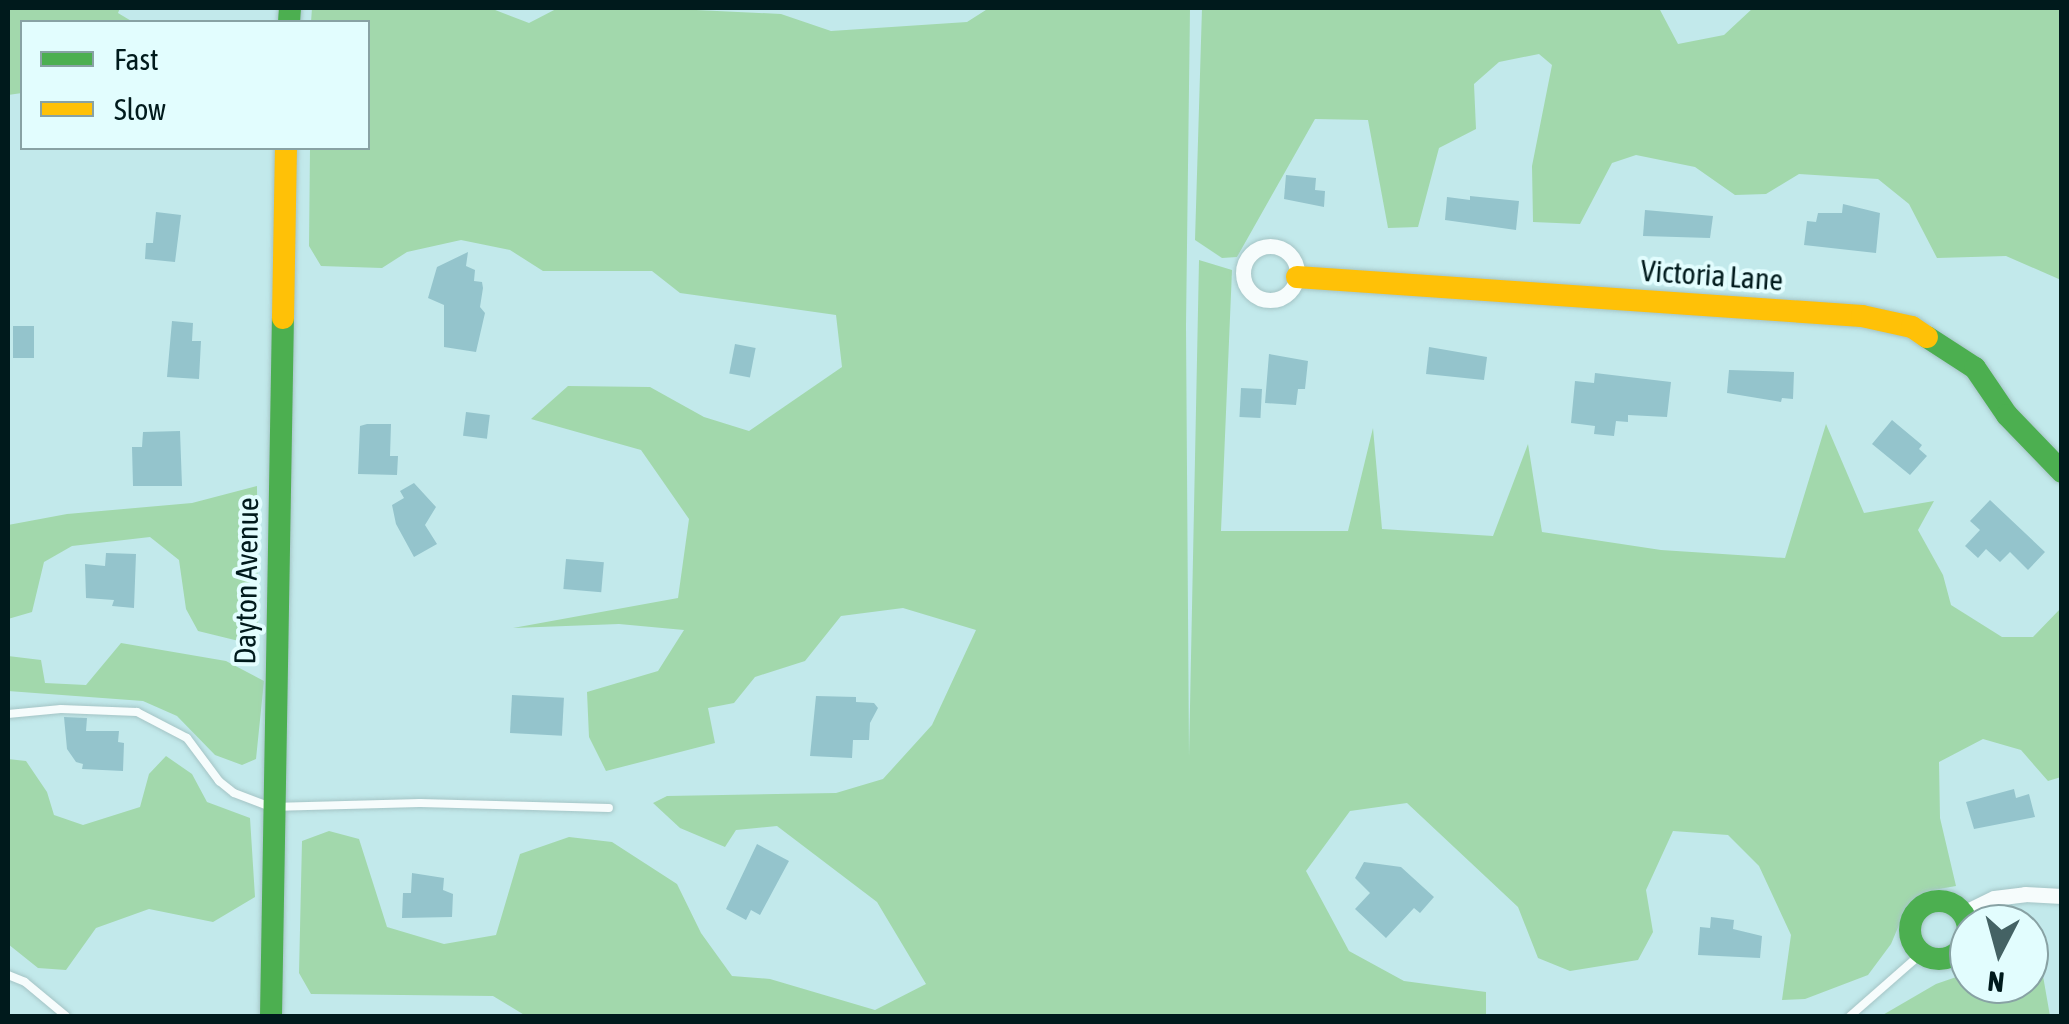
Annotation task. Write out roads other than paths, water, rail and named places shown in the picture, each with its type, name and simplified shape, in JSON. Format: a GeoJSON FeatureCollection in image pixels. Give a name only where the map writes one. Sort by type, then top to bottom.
{"type":"FeatureCollection","features":[{"type":"Feature","properties":{"kind":"street","name":"Dayton Avenue"},"geometry":{"type":"LineString","coordinates":[[270,1016],[286,150]]}},
{"type":"Feature","properties":{"kind":"street","name":"Victoria Lane"},"geometry":{"type":"LineString","coordinates":[[1297,277],[1862,316],[1912,328],[1974,368],[2018,428],[2062,472]]}},
{"type":"Feature","properties":{"kind":"street"},"geometry":{"type":"LineString","coordinates":[[1982,904],[1994,898],[2025,894],[2062,896]]}},
{"type":"Feature","properties":{"kind":"street"},"geometry":{"type":"LineString","coordinates":[[1949,907],[1937,901],[1920,908],[1910,934],[1922,953],[1949,956]]}},
{"type":"Feature","properties":{"kind":"lane"},"geometry":{"type":"LineString","coordinates":[[8,714],[61,709],[137,712],[188,738],[219,781],[234,792],[272,807],[420,803],[609,808]]}},
{"type":"Feature","properties":{"kind":"lane"},"geometry":{"type":"LineString","coordinates":[[1850,1016],[1922,953]]}},
{"type":"Feature","properties":{"kind":"lane"},"geometry":{"type":"LineString","coordinates":[[8,975],[25,982],[66,1016]]}}]}
